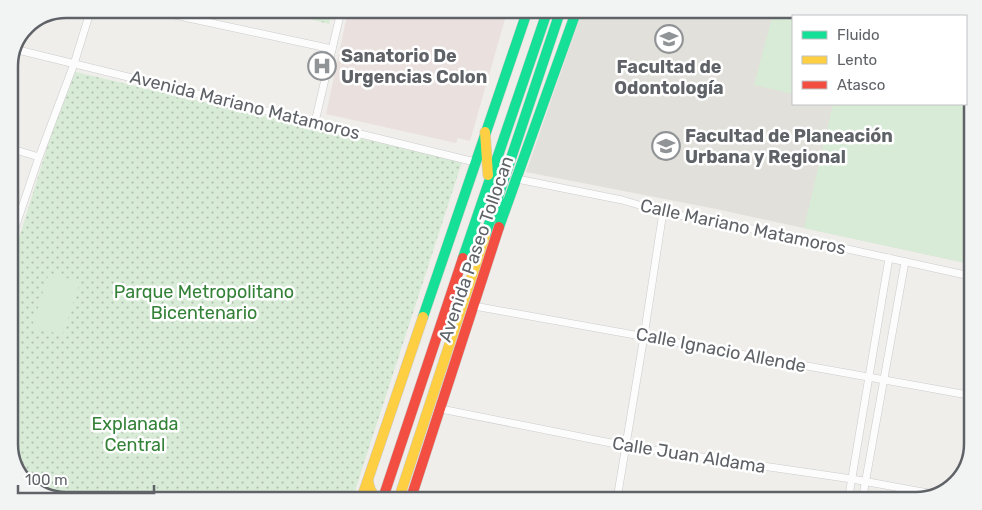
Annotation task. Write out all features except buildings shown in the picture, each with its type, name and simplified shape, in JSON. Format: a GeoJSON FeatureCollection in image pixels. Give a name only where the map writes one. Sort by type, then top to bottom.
{"type":"FeatureCollection","features":[{"type":"Feature","properties":{"kind":"main road","name":"Avenida Paseo Tollocan"},"geometry":{"type":"LineString","coordinates":[[364,492],[525,18]]}},
{"type":"Feature","properties":{"kind":"main road","name":"Avenida Paseo Tollocan"},"geometry":{"type":"LineString","coordinates":[[385,492],[545,18]]}},
{"type":"Feature","properties":{"kind":"main road","name":"Avenida Paseo Tollocan"},"geometry":{"type":"LineString","coordinates":[[401,492],[558,18]]}},
{"type":"Feature","properties":{"kind":"main road","name":"Avenida Paseo Tollocan"},"geometry":{"type":"LineString","coordinates":[[412,492],[441,409],[508,201],[574,18]]}},
{"type":"Feature","properties":{"kind":"main road"},"geometry":{"type":"LineString","coordinates":[[485,132],[488,182]]}},
{"type":"Feature","properties":{"kind":"main road"},"geometry":{"type":"LineString","coordinates":[[490,220],[508,201]]}},
{"type":"Feature","properties":{"kind":"main road"},"geometry":{"type":"LineString","coordinates":[[368,481],[372,492]]}},
{"type":"Feature","properties":{"kind":"street"},"geometry":{"type":"LineString","coordinates":[[18,219],[39,156],[74,64],[88,18]]}},
{"type":"Feature","properties":{"kind":"street"},"geometry":{"type":"LineString","coordinates":[[189,18],[332,49]]}},
{"type":"Feature","properties":{"kind":"street"},"geometry":{"type":"LineString","coordinates":[[316,122],[339,18]]}},
{"type":"Feature","properties":{"kind":"street","name":"Avenida Mariano Matamoros"},"geometry":{"type":"LineString","coordinates":[[20,50],[475,162]]}},
{"type":"Feature","properties":{"kind":"street"},"geometry":{"type":"LineString","coordinates":[[18,150],[39,156]]}},
{"type":"Feature","properties":{"kind":"street","name":"Calle Mariano Matamoros"},"geometry":{"type":"LineString","coordinates":[[516,179],[622,200],[662,212],[793,237],[964,275]]}},
{"type":"Feature","properties":{"kind":"street"},"geometry":{"type":"LineString","coordinates":[[618,492],[662,212]]}},
{"type":"Feature","properties":{"kind":"street"},"geometry":{"type":"LineString","coordinates":[[850,492],[889,258]]}},
{"type":"Feature","properties":{"kind":"street"},"geometry":{"type":"LineString","coordinates":[[864,492],[905,262]]}},
{"type":"Feature","properties":{"kind":"street","name":"Calle Ignacio Allende"},"geometry":{"type":"LineString","coordinates":[[474,306],[964,395]]}},
{"type":"Feature","properties":{"kind":"street","name":"Calle Juan Aldama"},"geometry":{"type":"LineString","coordinates":[[441,409],[626,446],[852,479],[922,492]]}},
{"type":"Feature","properties":{"kind":"shaded area"},"geometry":{"type":"Polygon","coordinates":[[[347,18],[505,18],[470,141],[458,138],[456,143],[326,114],[347,18]]]}},
{"type":"Feature","properties":{"kind":"shaded area"},"geometry":{"type":"Polygon","coordinates":[[[580,18],[792,18],[792,105],[964,105],[964,263],[716,209],[526,172],[580,18]]]}},
{"type":"Feature","properties":{"kind":"green space"},"geometry":{"type":"Polygon","coordinates":[[[305,18],[330,18],[329,24],[305,18]]]}},
{"type":"Feature","properties":{"kind":"green space"},"geometry":{"type":"Polygon","coordinates":[[[772,18],[792,18],[792,94],[754,85],[772,18]]]}},
{"type":"Feature","properties":{"kind":"green space","name":"Parque Metropolitano Bicentenario"},"geometry":{"type":"Polygon","coordinates":[[[71,71],[462,162],[355,492],[56,492],[44,488],[34,481],[22,466],[18,454],[18,241],[71,71]]]}},
{"type":"Feature","properties":{"kind":"green space"},"geometry":{"type":"Polygon","coordinates":[[[833,105],[964,105],[964,263],[804,228],[833,105]]]}},
{"type":"Feature","properties":{"kind":"green space"},"geometry":{"type":"Polygon","coordinates":[[[49,273],[80,282],[63,334],[31,329],[49,273]]]}},
{"type":"Feature","properties":{"kind":"traffic: fast"},"geometry":{"type":"LineString","coordinates":[[423,317],[525,18]]}},
{"type":"Feature","properties":{"kind":"traffic: fast"},"geometry":{"type":"LineString","coordinates":[[463,258],[545,18]]}},
{"type":"Feature","properties":{"kind":"traffic: fast"},"geometry":{"type":"LineString","coordinates":[[485,236],[558,18]]}},
{"type":"Feature","properties":{"kind":"traffic: fast"},"geometry":{"type":"LineString","coordinates":[[499,227],[574,18]]}},
{"type":"Feature","properties":{"kind":"traffic: fast"},"geometry":{"type":"LineString","coordinates":[[493,217],[508,201]]}},
{"type":"Feature","properties":{"kind":"traffic: slow"},"geometry":{"type":"LineString","coordinates":[[485,132],[488,175]]}},
{"type":"Feature","properties":{"kind":"traffic: slow"},"geometry":{"type":"LineString","coordinates":[[401,492],[485,236]]}},
{"type":"Feature","properties":{"kind":"traffic: slow"},"geometry":{"type":"LineString","coordinates":[[364,492],[423,317]]}},
{"type":"Feature","properties":{"kind":"traffic: slow"},"geometry":{"type":"LineString","coordinates":[[368,481],[372,492]]}},
{"type":"Feature","properties":{"kind":"traffic: jam"},"geometry":{"type":"LineString","coordinates":[[413,492],[499,227]]}},
{"type":"Feature","properties":{"kind":"traffic: jam"},"geometry":{"type":"LineString","coordinates":[[385,492],[463,258]]}},
{"type":"Feature","properties":{"kind":"place","name":"Facultad de Odontología"},"geometry":{"type":"Point","coordinates":[669,39]}},
{"type":"Feature","properties":{"kind":"place","name":"Sanatorio De Urgencias Colon"},"geometry":{"type":"Point","coordinates":[322,66]}},
{"type":"Feature","properties":{"kind":"place","name":"Facultad de Planeación Urbana y Regional"},"geometry":{"type":"Point","coordinates":[666,146]}},
{"type":"Feature","properties":{"kind":"park label","name":"Explanada Central"},"geometry":{"type":"Point","coordinates":[135,434]}}]}
